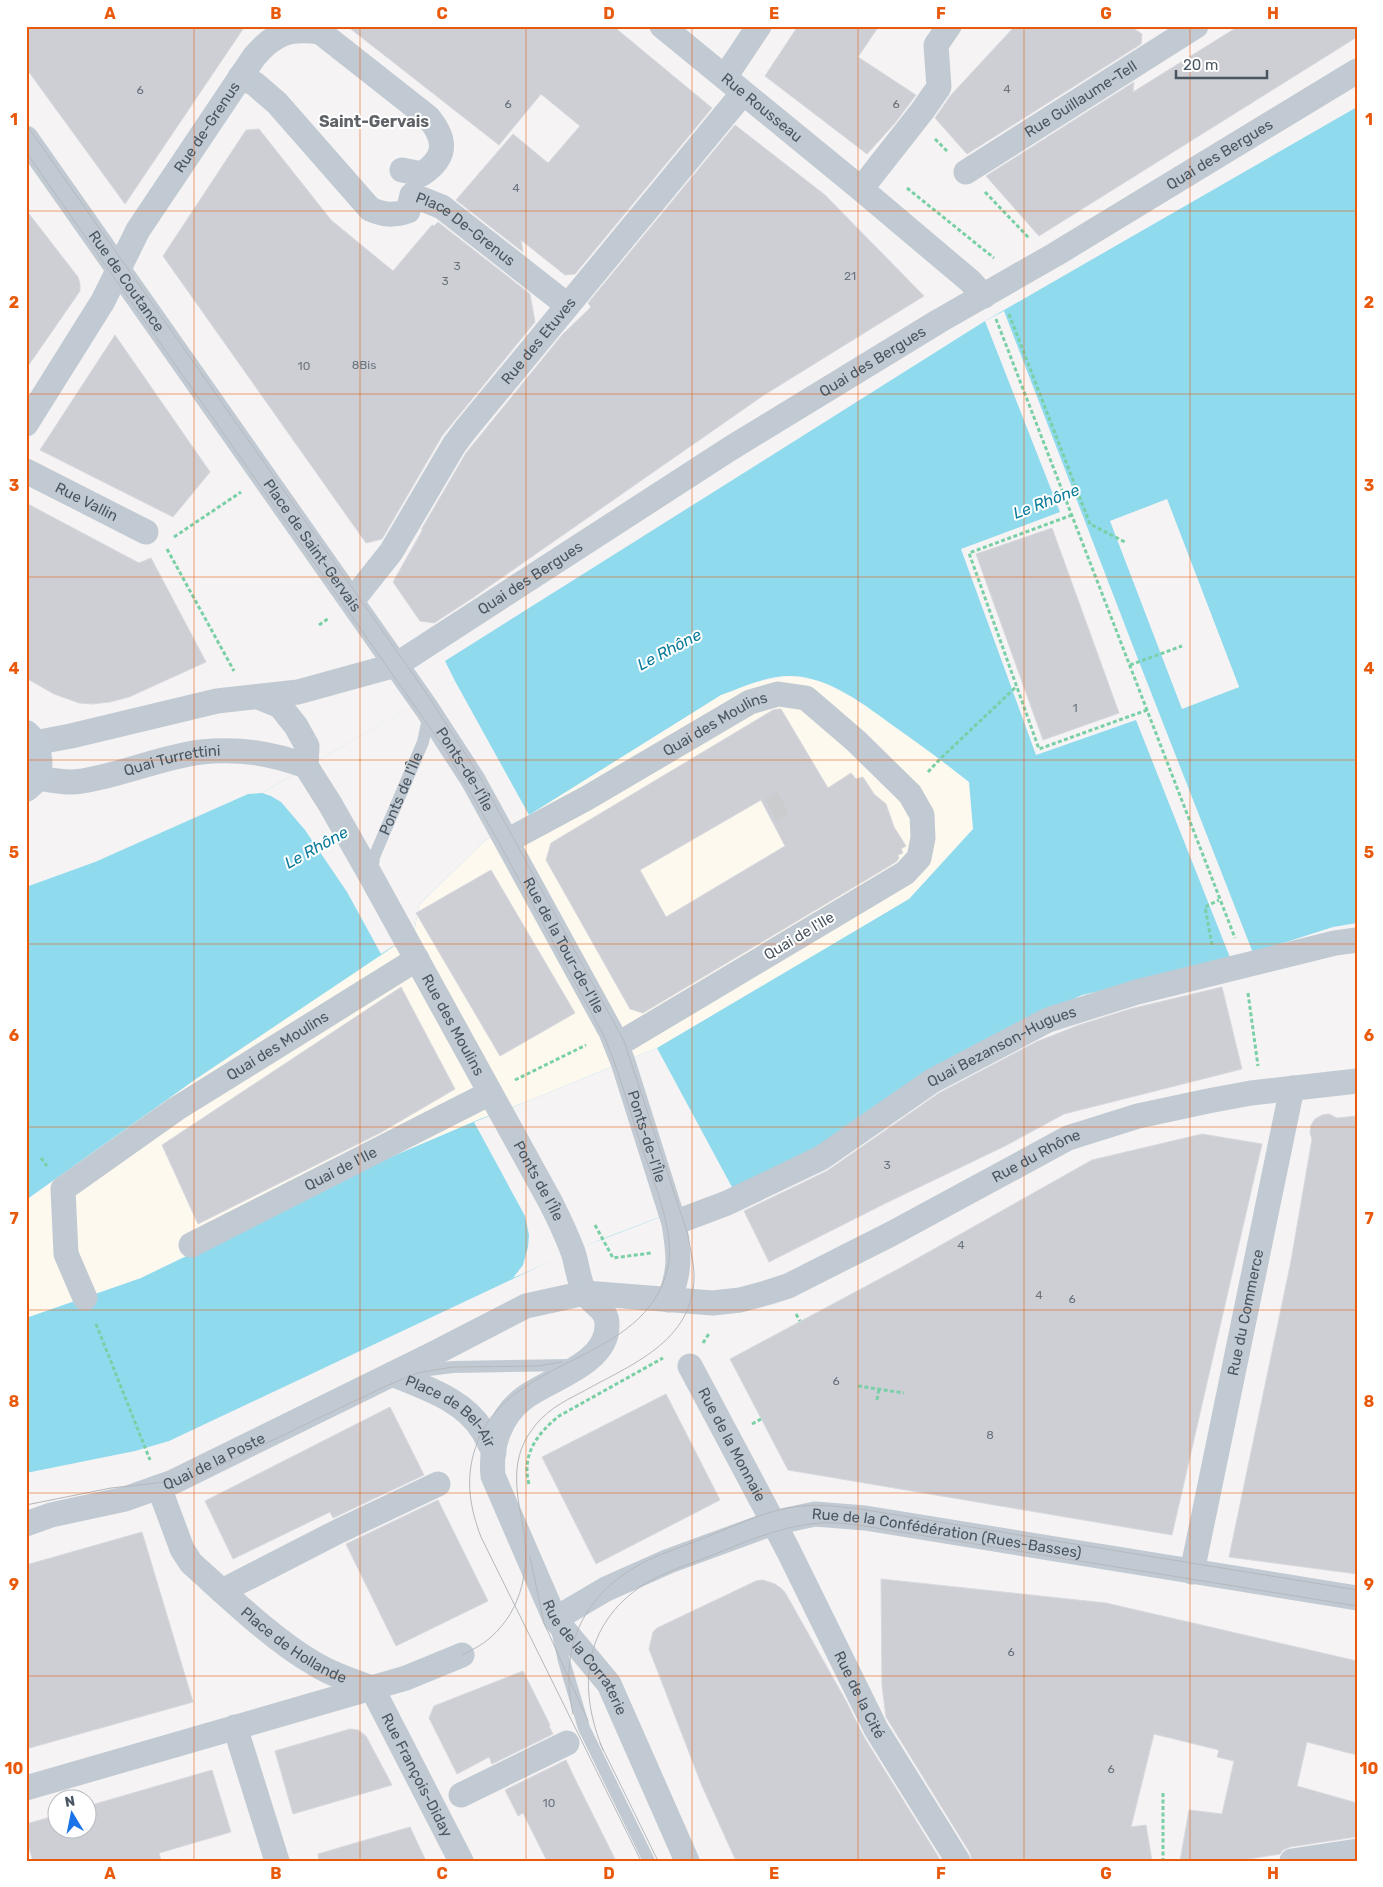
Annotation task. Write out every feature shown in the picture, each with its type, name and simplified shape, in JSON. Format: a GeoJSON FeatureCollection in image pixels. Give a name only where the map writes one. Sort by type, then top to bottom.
{"type":"FeatureCollection","features":[{"type":"Feature","properties":{"kind":"street","name":"Rue Rousseau"},"geometry":{"type":"LineString","coordinates":[[662,26],[743,94],[861,188],[970,281],[992,310]]}},
{"type":"Feature","properties":{"kind":"street"},"geometry":{"type":"LineString","coordinates":[[725,77],[759,26]]}},
{"type":"Feature","properties":{"kind":"street"},"geometry":{"type":"LineString","coordinates":[[861,188],[939,87],[936,45],[949,26]]}},
{"type":"Feature","properties":{"kind":"street","name":"Rue de-Grenus"},"geometry":{"type":"LineString","coordinates":[[26,424],[103,301],[138,230],[240,77],[266,43],[285,33],[300,29],[318,29]]}},
{"type":"Feature","properties":{"kind":"street","name":"Place De-Grenus"},"geometry":{"type":"LineString","coordinates":[[318,29],[428,117],[438,129],[442,143],[441,156],[432,167],[422,174],[402,170]]}},
{"type":"Feature","properties":{"kind":"street","name":"Rue Guillaume-Tell"},"geometry":{"type":"LineString","coordinates":[[966,172],[1182,29]]}},
{"type":"Feature","properties":{"kind":"street","name":"Quai des Bergues"},"geometry":{"type":"LineString","coordinates":[[396,665],[731,448],[939,321],[992,310],[1357,71]]}},
{"type":"Feature","properties":{"kind":"street","name":"Place De-Grenus"},"geometry":{"type":"LineString","coordinates":[[240,77],[255,84],[277,103],[370,209],[381,214],[396,215],[408,210],[412,195],[442,206],[567,305]]}},
{"type":"Feature","properties":{"kind":"street","name":"Rue des Etuves"},"geometry":{"type":"LineString","coordinates":[[352,601],[391,552],[454,445],[567,305],[743,94]]}},
{"type":"Feature","properties":{"kind":"street","name":"Rue de Coutance"},"geometry":{"type":"LineString","coordinates":[[26,138],[227,425]]}},
{"type":"Feature","properties":{"kind":"street","name":"Place de Saint-Gervais"},"geometry":{"type":"LineString","coordinates":[[227,425],[425,705]]}},
{"type":"Feature","properties":{"kind":"street","name":"Rue Vallin"},"geometry":{"type":"LineString","coordinates":[[26,471],[155,538]]}},
{"type":"Feature","properties":{"kind":"street"},"geometry":{"type":"LineString","coordinates":[[250,698],[298,692],[396,665]]}},
{"type":"Feature","properties":{"kind":"street","name":"Quai des Moulins"},"geometry":{"type":"LineString","coordinates":[[504,836],[587,798],[750,702],[778,694],[806,698],[856,741],[910,794]]}},
{"type":"Feature","properties":{"kind":"street"},"geometry":{"type":"LineString","coordinates":[[250,698],[280,706],[296,726],[307,746],[306,766],[330,804],[411,949]]}},
{"type":"Feature","properties":{"kind":"street","name":"Quai Turrettini"},"geometry":{"type":"LineString","coordinates":[[250,698],[217,701],[71,736],[30,738],[38,759],[31,783],[81,782],[200,752],[234,750],[273,755],[306,766]]}},
{"type":"Feature","properties":{"kind":"street","name":"Ponts-de-l'Île"},"geometry":{"type":"LineString","coordinates":[[425,705],[461,760],[504,836]]}},
{"type":"Feature","properties":{"kind":"street","name":"Quai de l'Ile"},"geometry":{"type":"LineString","coordinates":[[611,1049],[905,873],[918,858],[923,838],[922,814],[910,794]]}},
{"type":"Feature","properties":{"kind":"street","name":"Rue de la Tour-de-l'Ile"},"geometry":{"type":"LineString","coordinates":[[504,836],[611,1049]]}},
{"type":"Feature","properties":{"kind":"street","name":"Quai Bezanson-Hugues"},"geometry":{"type":"LineString","coordinates":[[673,1217],[727,1203],[821,1158],[932,1081],[1048,1020],[1137,992],[1357,940]]}},
{"type":"Feature","properties":{"kind":"street","name":"Quai des Moulins"},"geometry":{"type":"LineString","coordinates":[[85,1298],[66,1254],[63,1189],[176,1109],[411,949]]}},
{"type":"Feature","properties":{"kind":"street","name":"Rue des Moulins"},"geometry":{"type":"LineString","coordinates":[[411,949],[500,1096]]}},
{"type":"Feature","properties":{"kind":"street","name":"Ponts-de-l'Île"},"geometry":{"type":"LineString","coordinates":[[611,1049],[673,1217]]}},
{"type":"Feature","properties":{"kind":"street","name":"Rue du Rhône"},"geometry":{"type":"LineString","coordinates":[[740,1300],[788,1286],[891,1234],[1068,1138],[1147,1114],[1251,1093],[1357,1081]]}},
{"type":"Feature","properties":{"kind":"street","name":"Rue du Commerce"},"geometry":{"type":"LineString","coordinates":[[1192,1572],[1292,1088]]}},
{"type":"Feature","properties":{"kind":"street","name":"Quai de l'Ile"},"geometry":{"type":"LineString","coordinates":[[191,1245],[500,1096]]}},
{"type":"Feature","properties":{"kind":"street","name":"Ponts de l'Île"},"geometry":{"type":"LineString","coordinates":[[500,1096],[572,1251],[585,1293]]}},
{"type":"Feature","properties":{"kind":"street"},"geometry":{"type":"LineString","coordinates":[[669,1300],[677,1277],[679,1250],[673,1217]]}},
{"type":"Feature","properties":{"kind":"street","name":"Place de Bel-Air"},"geometry":{"type":"LineString","coordinates":[[392,1374],[526,1306],[559,1297],[585,1293],[713,1303],[740,1300]]}},
{"type":"Feature","properties":{"kind":"street","name":"Place de Bel-Air"},"geometry":{"type":"LineString","coordinates":[[494,1452],[502,1424],[520,1402],[595,1355],[604,1342],[608,1326],[604,1310],[585,1293]]}},
{"type":"Feature","properties":{"kind":"street","name":"Rue de la Monnaie"},"geometry":{"type":"LineString","coordinates":[[679,1361],[773,1523]]}},
{"type":"Feature","properties":{"kind":"street","name":"Place de Bel-Air"},"geometry":{"type":"LineString","coordinates":[[392,1374],[429,1389],[455,1403],[469,1414],[482,1430],[494,1452]]}},
{"type":"Feature","properties":{"kind":"street","name":"Quai de la Poste"},"geometry":{"type":"LineString","coordinates":[[26,1524],[51,1515],[125,1499],[156,1476],[192,1473],[392,1374]]}},
{"type":"Feature","properties":{"kind":"street","name":"Rue de la Corraterie"},"geometry":{"type":"LineString","coordinates":[[494,1452],[492,1467],[496,1486],[555,1618],[609,1684],[688,1861]]}},
{"type":"Feature","properties":{"kind":"street","name":"Place de Hollande"},"geometry":{"type":"LineString","coordinates":[[156,1476],[182,1549],[191,1563],[288,1646],[315,1664],[345,1679],[372,1688]]}},
{"type":"Feature","properties":{"kind":"street","name":"Place de Hollande"},"geometry":{"type":"LineString","coordinates":[[222,1591],[339,1531],[438,1484]]}},
{"type":"Feature","properties":{"kind":"street","name":"Rue de la Confédération (Rues-Basses)"},"geometry":{"type":"LineString","coordinates":[[555,1618],[606,1589],[669,1562],[773,1523],[815,1514],[865,1518],[1357,1598]]}},
{"type":"Feature","properties":{"kind":"street","name":"Rue de la Cité"},"geometry":{"type":"LineString","coordinates":[[773,1523],[876,1729],[958,1861]]}},
{"type":"Feature","properties":{"kind":"street"},"geometry":{"type":"LineString","coordinates":[[26,1788],[372,1688],[413,1675],[462,1655]]}},
{"type":"Feature","properties":{"kind":"street","name":"Rue François-Diday"},"geometry":{"type":"LineString","coordinates":[[372,1688],[461,1861]]}},
{"type":"Feature","properties":{"kind":"street"},"geometry":{"type":"LineString","coordinates":[[235,1727],[277,1861]]}},
{"type":"Feature","properties":{"kind":"street"},"geometry":{"type":"LineString","coordinates":[[461,1795],[567,1743]]}},
{"type":"Feature","properties":{"kind":"street"},"geometry":{"type":"LineString","coordinates":[[1292,1861],[1357,1851]]}},
{"type":"Feature","properties":{"kind":"lane","name":"Ponts de l'Île"},"geometry":{"type":"LineString","coordinates":[[372,878],[374,857],[422,742],[427,723],[425,705]]}},
{"type":"Feature","properties":{"kind":"lane","name":"Place de Bel-Air"},"geometry":{"type":"LineString","coordinates":[[392,1374],[453,1367],[582,1364]]}},
{"type":"Feature","properties":{"kind":"lane"},"geometry":{"type":"LineString","coordinates":[[26,1513],[51,1515]]}},
{"type":"Feature","properties":{"kind":"lane"},"geometry":{"type":"LineString","coordinates":[[555,1618],[564,1661],[584,1728],[650,1861]]}},
{"type":"Feature","properties":{"kind":"path"},"geometry":{"type":"LineString","coordinates":[[902,184],[1000,263]]}},
{"type":"Feature","properties":{"kind":"path"},"geometry":{"type":"LineString","coordinates":[[992,310],[1235,940]]}},
{"type":"Feature","properties":{"kind":"path"},"geometry":{"type":"LineString","coordinates":[[992,310],[1009,313],[1090,524],[1125,542]]}},
{"type":"Feature","properties":{"kind":"path"},"geometry":{"type":"LineString","coordinates":[[246,489],[155,538],[250,698]]}},
{"type":"Feature","properties":{"kind":"path"},"geometry":{"type":"LineString","coordinates":[[1072,515],[969,553],[1039,749],[1147,710]]}},
{"type":"Feature","properties":{"kind":"path"},"geometry":{"type":"LineString","coordinates":[[319,624],[331,617]]}},
{"type":"Feature","properties":{"kind":"path"},"geometry":{"type":"LineString","coordinates":[[1130,665],[1182,646]]}},
{"type":"Feature","properties":{"kind":"path"},"geometry":{"type":"LineString","coordinates":[[940,759],[1016,687]]}},
{"type":"Feature","properties":{"kind":"path"},"geometry":{"type":"LineString","coordinates":[[1212,945],[1205,907],[1219,900]]}},
{"type":"Feature","properties":{"kind":"path"},"geometry":{"type":"LineString","coordinates":[[1244,966],[1259,1070]]}},
{"type":"Feature","properties":{"kind":"path"},"geometry":{"type":"LineString","coordinates":[[500,1096],[611,1049]]}},
{"type":"Feature","properties":{"kind":"path"},"geometry":{"type":"LineString","coordinates":[[602,1238],[613,1258],[654,1253],[653,1247]]}},
{"type":"Feature","properties":{"kind":"path"},"geometry":{"type":"LineString","coordinates":[[85,1298],[147,1449],[156,1476]]}},
{"type":"Feature","properties":{"kind":"path"},"geometry":{"type":"LineString","coordinates":[[532,1493],[527,1476],[527,1459],[537,1437],[547,1426],[559,1416],[679,1361],[713,1327],[713,1303]]}},
{"type":"Feature","properties":{"kind":"path"},"geometry":{"type":"LineString","coordinates":[[796,1314],[800,1321]]}},
{"type":"Feature","properties":{"kind":"path"},"geometry":{"type":"LineString","coordinates":[[858,1386],[904,1393]]}},
{"type":"Feature","properties":{"kind":"path"},"geometry":{"type":"LineString","coordinates":[[877,1400],[879,1389]]}},
{"type":"Feature","properties":{"kind":"path"},"geometry":{"type":"LineString","coordinates":[[1163,1793],[1163,1861]]}},
{"type":"Feature","properties":{"kind":"shaded area"},"geometry":{"type":"Polygon","coordinates":[[[790,676],[818,681],[853,697],[969,782],[973,829],[909,899],[657,1048],[384,1160],[141,1278],[26,1318],[26,1200],[196,1079],[381,954],[415,925],[419,905],[488,838],[529,815],[721,695],[755,682],[790,676]]]}},
{"type":"Feature","properties":{"kind":"water","name":"Le Rhône"},"geometry":{"type":"Polygon","coordinates":[[[1357,107],[1357,923],[1333,927],[1215,965],[1082,995],[953,1056],[813,1151],[733,1189],[572,1251],[169,1441],[135,1451],[26,1473],[26,1318],[141,1278],[384,1160],[657,1048],[909,899],[973,829],[969,782],[924,747],[859,702],[819,681],[805,677],[782,676],[755,682],[721,695],[484,841],[419,905],[414,933],[196,1079],[26,1200],[26,887],[95,862],[248,794],[262,793],[447,686],[455,681],[445,661],[985,321],[1357,107]],[[1167,500],[1111,521],[1182,708],[1239,687],[1167,500]]]}},
{"type":"Feature","properties":{"kind":"pier"},"geometry":{"type":"Polygon","coordinates":[[[1004,311],[1253,953],[1231,960],[1136,720],[1036,755],[961,549],[1060,512],[985,321],[1004,311]]]}},
{"type":"Feature","properties":{"kind":"pier"},"geometry":{"type":"Polygon","coordinates":[[[1167,499],[1239,687],[1182,709],[1110,521],[1167,499]],[[1166,503],[1113,523],[1184,706],[1236,686],[1166,503]]]}},
{"type":"Feature","properties":{"kind":"pier"},"geometry":{"type":"Polygon","coordinates":[[[455,681],[529,815],[484,841],[419,905],[414,933],[381,954],[347,892],[305,830],[281,802],[262,793],[455,681]]]}},
{"type":"Feature","properties":{"kind":"pier"},"geometry":{"type":"Polygon","coordinates":[[[657,1048],[733,1189],[602,1239],[513,1278],[523,1265],[528,1247],[529,1235],[525,1216],[474,1122],[657,1048]]]}},
{"type":"Feature","properties":{"kind":"building"},"geometry":{"type":"Polygon","coordinates":[[[26,26],[245,26],[125,204],[26,68],[26,26]]]}},
{"type":"Feature","properties":{"kind":"building"},"geometry":{"type":"Polygon","coordinates":[[[347,26],[613,26],[712,108],[575,274],[565,275],[521,240],[523,252],[456,200],[513,134],[548,163],[580,126],[541,94],[499,145],[347,26]]]}},
{"type":"Feature","properties":{"kind":"building"},"geometry":{"type":"Polygon","coordinates":[[[798,26],[879,26],[858,57],[916,95],[895,123],[867,154],[765,76],[798,26]]]}},
{"type":"Feature","properties":{"kind":"building"},"geometry":{"type":"Polygon","coordinates":[[[1015,26],[1130,26],[1142,34],[1141,44],[967,154],[935,118],[951,95],[1015,26]]]}},
{"type":"Feature","properties":{"kind":"building"},"geometry":{"type":"Polygon","coordinates":[[[1239,26],[1357,26],[1357,37],[1039,236],[986,176],[1134,82],[1133,92],[1239,26]]]}},
{"type":"Feature","properties":{"kind":"building"},"geometry":{"type":"Polygon","coordinates":[[[735,125],[825,195],[924,296],[764,395],[434,623],[420,621],[393,582],[466,453],[562,335],[591,307],[588,303],[735,125]]]}},
{"type":"Feature","properties":{"kind":"building"},"geometry":{"type":"Polygon","coordinates":[[[259,129],[331,220],[393,271],[432,225],[434,226],[438,222],[530,294],[535,322],[442,436],[382,539],[366,543],[163,256],[246,130],[259,129]]]}},
{"type":"Feature","properties":{"kind":"building"},"geometry":{"type":"Polygon","coordinates":[[[26,210],[78,277],[80,291],[26,369],[26,210]]]}},
{"type":"Feature","properties":{"kind":"building"},"geometry":{"type":"Polygon","coordinates":[[[115,335],[210,472],[173,517],[40,450],[115,335]]]}},
{"type":"Feature","properties":{"kind":"building"},"geometry":{"type":"Polygon","coordinates":[[[26,503],[139,563],[151,558],[206,662],[129,697],[92,704],[79,703],[54,694],[26,678],[26,503]]]}},
{"type":"Feature","properties":{"kind":"building"},"geometry":{"type":"Polygon","coordinates":[[[1052,528],[1119,713],[1043,740],[976,554],[1052,528]]]}},
{"type":"Feature","properties":{"kind":"building"},"geometry":{"type":"Polygon","coordinates":[[[781,709],[828,788],[851,773],[856,779],[863,777],[874,794],[886,804],[894,827],[906,846],[901,849],[903,853],[898,855],[899,858],[896,862],[643,1013],[630,1009],[546,860],[551,843],[773,710],[781,709]],[[761,800],[640,870],[666,917],[785,846],[761,800]]]}},
{"type":"Feature","properties":{"kind":"building"},"geometry":{"type":"Polygon","coordinates":[[[491,870],[575,1013],[500,1056],[416,913],[491,870]]]}},
{"type":"Feature","properties":{"kind":"building"},"geometry":{"type":"Polygon","coordinates":[[[401,987],[455,1089],[380,1133],[198,1224],[162,1145],[401,987]]]}},
{"type":"Feature","properties":{"kind":"building"},"geometry":{"type":"Polygon","coordinates":[[[1222,987],[1242,1069],[1064,1114],[1005,1146],[769,1262],[744,1211],[827,1171],[939,1093],[1036,1042],[1079,1025],[1130,1009],[1222,987]]]}},
{"type":"Feature","properties":{"kind":"building"},"geometry":{"type":"Polygon","coordinates":[[[1329,1114],[1337,1118],[1357,1116],[1357,1574],[1229,1557],[1291,1261],[1312,1139],[1310,1133],[1311,1125],[1315,1119],[1329,1114]]]}},
{"type":"Feature","properties":{"kind":"building"},"geometry":{"type":"Polygon","coordinates":[[[1202,1134],[1262,1144],[1172,1535],[788,1470],[730,1359],[902,1267],[1092,1160],[1202,1134]]]}},
{"type":"Feature","properties":{"kind":"building"},"geometry":{"type":"Polygon","coordinates":[[[666,1394],[720,1500],[596,1564],[542,1457],[666,1394]]]}},
{"type":"Feature","properties":{"kind":"building"},"geometry":{"type":"Polygon","coordinates":[[[390,1407],[424,1475],[333,1518],[330,1512],[233,1559],[205,1501],[390,1407]]]}},
{"type":"Feature","properties":{"kind":"building"},"geometry":{"type":"Polygon","coordinates":[[[438,1500],[488,1601],[396,1646],[346,1544],[438,1500]]]}},
{"type":"Feature","properties":{"kind":"building"},"geometry":{"type":"Polygon","coordinates":[[[142,1532],[193,1702],[26,1749],[26,1565],[142,1532]]]}},
{"type":"Feature","properties":{"kind":"building"},"geometry":{"type":"Polygon","coordinates":[[[881,1579],[1106,1603],[1357,1661],[1357,1755],[1307,1742],[1297,1786],[1357,1803],[1355,1837],[1290,1847],[1283,1850],[1280,1854],[1236,1861],[1180,1861],[1189,1810],[1222,1814],[1234,1761],[1217,1757],[1219,1750],[1154,1734],[1131,1827],[1146,1825],[1152,1861],[972,1861],[970,1853],[886,1717],[882,1686],[881,1579]]]}},
{"type":"Feature","properties":{"kind":"building"},"geometry":{"type":"Polygon","coordinates":[[[763,1580],[775,1584],[786,1594],[864,1737],[941,1861],[736,1861],[702,1786],[649,1649],[653,1632],[657,1628],[756,1581],[763,1580]]]}},
{"type":"Feature","properties":{"kind":"building"},"geometry":{"type":"Polygon","coordinates":[[[523,1671],[553,1734],[492,1764],[489,1757],[457,1774],[429,1718],[434,1706],[523,1671]]]}},
{"type":"Feature","properties":{"kind":"building"},"geometry":{"type":"Polygon","coordinates":[[[350,1729],[358,1730],[366,1736],[392,1785],[293,1814],[275,1751],[350,1729]]]}},
{"type":"Feature","properties":{"kind":"building"},"geometry":{"type":"Polygon","coordinates":[[[566,1760],[616,1861],[547,1861],[523,1813],[518,1816],[505,1790],[566,1760]]]}},
{"type":"Feature","properties":{"kind":"building"},"geometry":{"type":"Polygon","coordinates":[[[212,1770],[231,1832],[159,1853],[161,1861],[33,1861],[26,1838],[26,1824],[48,1818],[48,1840],[98,1840],[98,1803],[212,1770]]]}},
{"type":"Feature","properties":{"kind":"building"},"geometry":{"type":"Polygon","coordinates":[[[410,1827],[426,1861],[319,1861],[318,1854],[410,1827]]]}},
{"type":"Feature","properties":{"kind":"tunnel"},"geometry":{"type":"LineString","coordinates":[[771,809],[783,803]]}},
{"type":"Feature","properties":{"kind":"tram line"},"geometry":{"type":"LineString","coordinates":[[26,124],[429,697],[480,777],[624,1041],[688,1235],[694,1271],[691,1299],[683,1318],[671,1335],[639,1361],[554,1408],[536,1424],[524,1443],[517,1468],[518,1494],[525,1549],[525,1564],[520,1594],[514,1607],[497,1632],[482,1644],[462,1655]]}},
{"type":"Feature","properties":{"kind":"tram line"},"geometry":{"type":"LineString","coordinates":[[26,152],[447,752],[497,839],[604,1036],[614,1061],[666,1220],[670,1252],[668,1267],[655,1299],[633,1324],[605,1343],[543,1376],[514,1394],[491,1418],[475,1449],[470,1472],[470,1494],[481,1537],[641,1861]]}},
{"type":"Feature","properties":{"kind":"tram line"},"geometry":{"type":"LineString","coordinates":[[26,1505],[111,1488],[184,1480],[208,1471],[417,1373],[453,1367],[538,1366],[562,1362]]}},
{"type":"Feature","properties":{"kind":"tram line"},"geometry":{"type":"LineString","coordinates":[[573,1714],[569,1691],[569,1669],[572,1648],[578,1629],[588,1611],[601,1594],[617,1579],[653,1558],[752,1519],[776,1511],[801,1506],[817,1505],[866,1510],[1357,1590]]}},
{"type":"Feature","properties":{"kind":"tram line"},"geometry":{"type":"LineString","coordinates":[[603,1750],[595,1726],[588,1681],[591,1659],[597,1638],[608,1619],[623,1601],[643,1585],[668,1572],[752,1539],[808,1524],[843,1523],[859,1525],[1357,1606]]}},
{"type":"Feature","properties":{"kind":"tram line"},"geometry":{"type":"LineString","coordinates":[[530,1557],[544,1623],[588,1721]]}},
{"type":"Feature","properties":{"kind":"tram line"},"geometry":{"type":"LineString","coordinates":[[600,1743],[658,1861]]}},
{"type":"Feature","properties":{"kind":"district","name":"Saint-Gervais"},"geometry":{"type":"Point","coordinates":[374,121]}}]}
